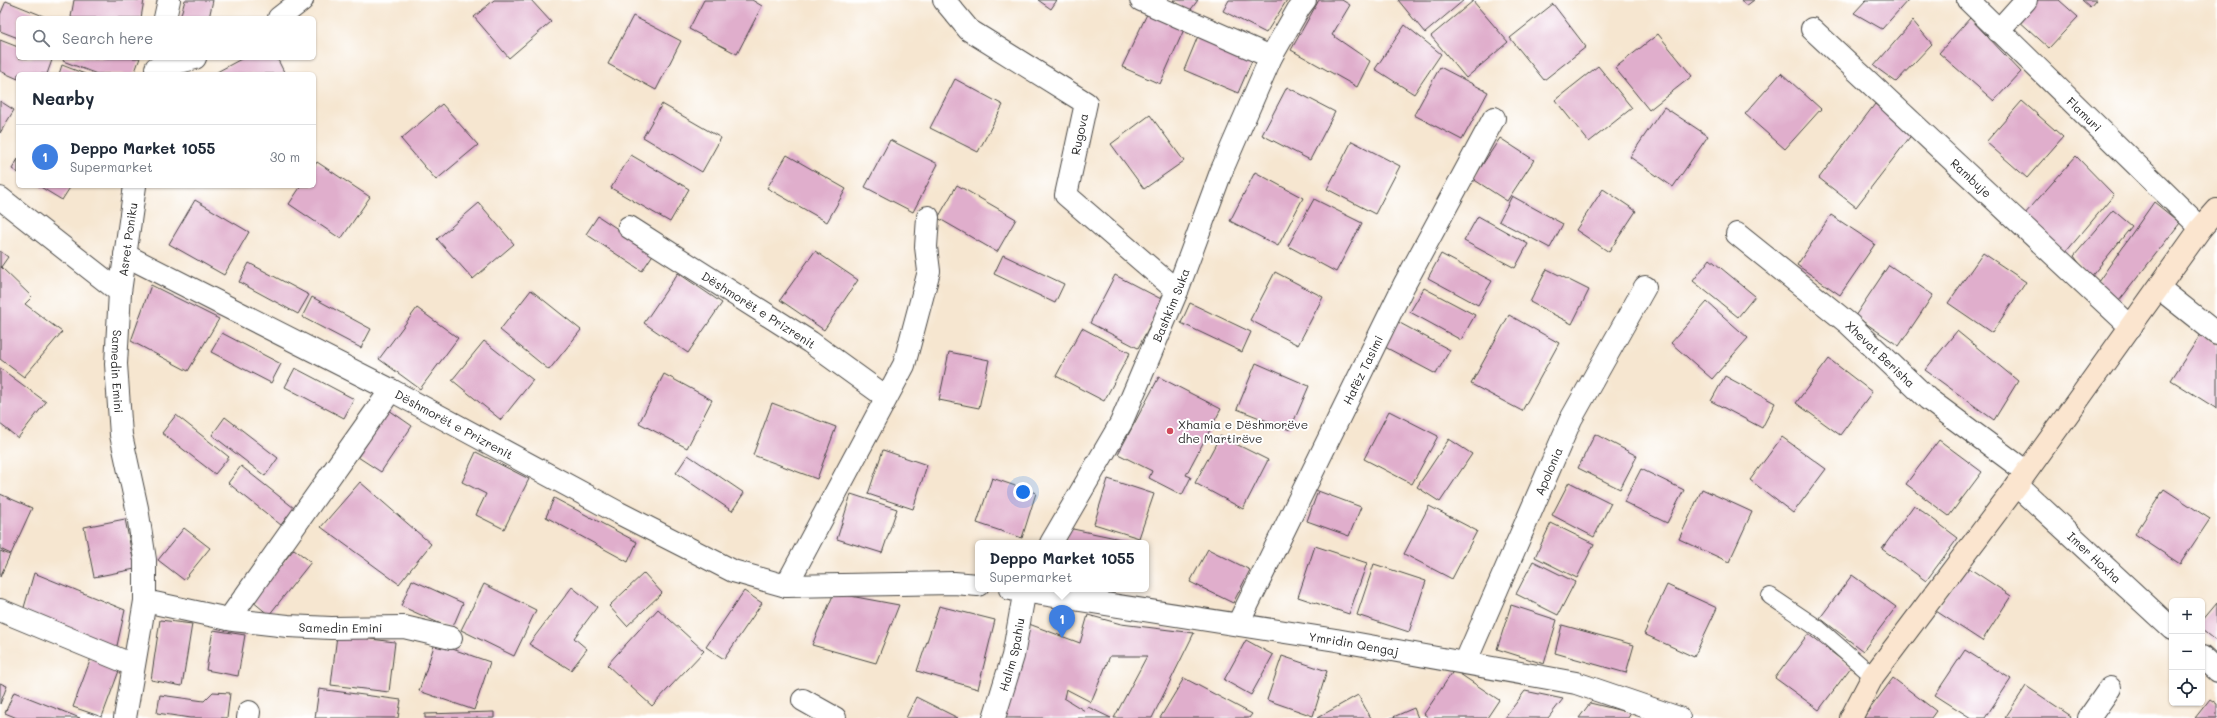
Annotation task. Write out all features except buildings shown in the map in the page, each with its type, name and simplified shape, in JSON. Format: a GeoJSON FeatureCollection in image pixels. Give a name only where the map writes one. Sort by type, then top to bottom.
{"type":"FeatureCollection","features":[{"type":"Feature","properties":{"kind":"street"},"geometry":{"type":"LineString","coordinates":[[166,16],[169,0]]}},
{"type":"Feature","properties":{"kind":"street"},"geometry":{"type":"LineString","coordinates":[[282,16],[302,0]]}},
{"type":"Feature","properties":{"kind":"street","name":"Rugova"},"geometry":{"type":"LineString","coordinates":[[944,0],[969,30],[1086,103],[1066,196],[1177,291]]}},
{"type":"Feature","properties":{"kind":"street"},"geometry":{"type":"LineString","coordinates":[[1141,0],[1271,58]]}},
{"type":"Feature","properties":{"kind":"street","name":"Bashkim Suka"},"geometry":{"type":"LineString","coordinates":[[1053,540],[1121,423],[1177,291],[1221,172],[1271,58],[1305,0]]}},
{"type":"Feature","properties":{"kind":"street","name":"Flamuri"},"geometry":{"type":"LineString","coordinates":[[1968,0],[2201,228]]}},
{"type":"Feature","properties":{"kind":"street"},"geometry":{"type":"LineString","coordinates":[[1998,31],[2026,0]]}},
{"type":"Feature","properties":{"kind":"street","name":"Rambuje"},"geometry":{"type":"LineString","coordinates":[[1812,29],[2130,327]]}},
{"type":"Feature","properties":{"kind":"street"},"geometry":{"type":"LineString","coordinates":[[156,67],[186,60]]}},
{"type":"Feature","properties":{"kind":"street","name":"Hafëz Tasimi"},"geometry":{"type":"LineString","coordinates":[[1238,624],[1401,292],[1494,118]]}},
{"type":"Feature","properties":{"kind":"street","name":"Asret Poniku"},"geometry":{"type":"LineString","coordinates":[[120,292],[134,188]]}},
{"type":"Feature","properties":{"kind":"street"},"geometry":{"type":"LineString","coordinates":[[0,198],[120,292]]}},
{"type":"Feature","properties":{"kind":"street"},"geometry":{"type":"LineString","coordinates":[[1851,718],[1873,676],[2021,478],[2201,228],[2217,210]]}},
{"type":"Feature","properties":{"kind":"street"},"geometry":{"type":"LineString","coordinates":[[786,586],[904,365],[929,271],[926,248],[928,217]]}},
{"type":"Feature","properties":{"kind":"street","name":"Dëshmorët e Prizrenit"},"geometry":{"type":"LineString","coordinates":[[629,227],[810,342],[886,397]]}},
{"type":"Feature","properties":{"kind":"street","name":"Xhevat Berisha"},"geometry":{"type":"LineString","coordinates":[[1737,234],[1849,324],[1928,398],[2021,478]]}},
{"type":"Feature","properties":{"kind":"street","name":"Dëshmorët e Prizrenit"},"geometry":{"type":"LineString","coordinates":[[125,255],[391,390],[619,513],[733,571],[786,586],[954,583],[975,585]]}},
{"type":"Feature","properties":{"kind":"street","name":"Apolonia"},"geometry":{"type":"LineString","coordinates":[[1466,662],[1571,419],[1645,287]]}},
{"type":"Feature","properties":{"kind":"street"},"geometry":{"type":"LineString","coordinates":[[2159,288],[2217,334]]}},
{"type":"Feature","properties":{"kind":"street","name":"Samedin Emini"},"geometry":{"type":"LineString","coordinates":[[120,292],[116,364],[121,435],[137,508],[145,560],[145,601],[125,718]]}},
{"type":"Feature","properties":{"kind":"street"},"geometry":{"type":"LineString","coordinates":[[230,619],[391,390]]}},
{"type":"Feature","properties":{"kind":"street","name":"Imer Hoxha"},"geometry":{"type":"LineString","coordinates":[[2021,478],[2169,626]]}},
{"type":"Feature","properties":{"kind":"street","name":"Halim Spahiu"},"geometry":{"type":"LineString","coordinates":[[994,718],[1013,656],[1019,592]]}},
{"type":"Feature","properties":{"kind":"street","name":"Ymridin Qengaj"},"geometry":{"type":"LineString","coordinates":[[1032,592],[1238,624],[1466,662],[1576,683],[1679,718]]}},
{"type":"Feature","properties":{"kind":"street","name":"Samedin Emini"},"geometry":{"type":"LineString","coordinates":[[145,601],[230,619],[302,627],[404,627],[451,638]]}},
{"type":"Feature","properties":{"kind":"street"},"geometry":{"type":"LineString","coordinates":[[0,610],[133,665]]}},
{"type":"Feature","properties":{"kind":"street"},"geometry":{"type":"LineString","coordinates":[[2205,660],[2217,671]]}},
{"type":"Feature","properties":{"kind":"street"},"geometry":{"type":"LineString","coordinates":[[2089,718],[2110,688]]}},
{"type":"Feature","properties":{"kind":"street"},"geometry":{"type":"LineString","coordinates":[[803,700],[835,718]]}},
{"type":"Feature","properties":{"kind":"lane"},"geometry":{"type":"LineString","coordinates":[[1770,596],[1819,629],[1873,676]]}},
{"type":"Feature","properties":{"kind":"place","name":"Xhamia e Dëshmorëve dhe Martirëve"},"geometry":{"type":"Point","coordinates":[1170,431]}},
{"type":"Feature","properties":{"kind":"place","name":"Deppo Market 1055"},"geometry":{"type":"Point","coordinates":[1062,638]}}]}
